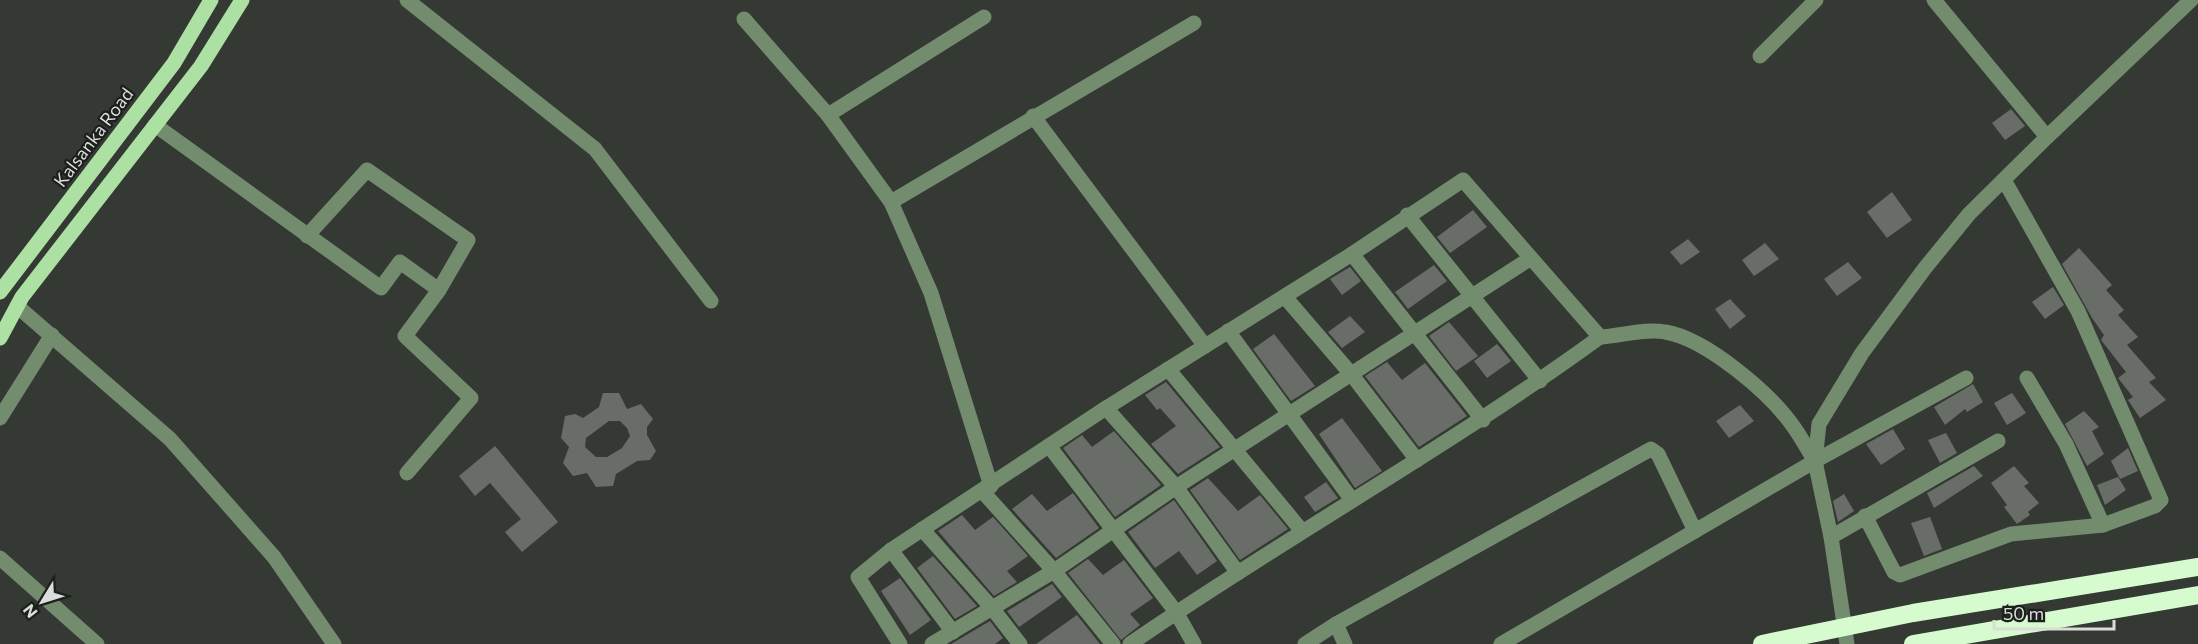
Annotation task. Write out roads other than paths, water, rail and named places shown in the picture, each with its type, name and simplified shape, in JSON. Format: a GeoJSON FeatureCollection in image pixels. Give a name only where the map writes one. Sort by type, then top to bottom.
{"type":"FeatureCollection","features":[{"type":"Feature","properties":{"kind":"highway"},"geometry":{"type":"LineString","coordinates":[[1762,644],[1846,635],[2051,589],[2198,567]]}},
{"type":"Feature","properties":{"kind":"highway"},"geometry":{"type":"LineString","coordinates":[[1913,644],[2198,595]]}},
{"type":"Feature","properties":{"kind":"main road","name":"Kalsanka Road"},"geometry":{"type":"LineString","coordinates":[[0,292],[174,63],[211,0]]}},
{"type":"Feature","properties":{"kind":"main road"},"geometry":{"type":"LineString","coordinates":[[0,338],[17,306],[201,66],[242,0]]}},
{"type":"Feature","properties":{"kind":"street"},"geometry":{"type":"LineString","coordinates":[[407,0],[595,149],[711,302]]}},
{"type":"Feature","properties":{"kind":"street"},"geometry":{"type":"LineString","coordinates":[[1760,56],[1816,0]]}},
{"type":"Feature","properties":{"kind":"street"},"geometry":{"type":"LineString","coordinates":[[1934,0],[2047,137]]}},
{"type":"Feature","properties":{"kind":"street"},"geometry":{"type":"LineString","coordinates":[[1846,635],[1831,537],[1815,461],[1819,424],[1862,352],[1969,214],[2192,0]]}},
{"type":"Feature","properties":{"kind":"street"},"geometry":{"type":"LineString","coordinates":[[828,115],[984,17]]}},
{"type":"Feature","properties":{"kind":"street"},"geometry":{"type":"LineString","coordinates":[[744,19],[828,115],[891,202],[931,293],[987,489],[1113,644]]}},
{"type":"Feature","properties":{"kind":"street"},"geometry":{"type":"LineString","coordinates":[[891,202],[1033,116],[1194,23]]}},
{"type":"Feature","properties":{"kind":"street"},"geometry":{"type":"LineString","coordinates":[[1033,116],[1205,346]]}},
{"type":"Feature","properties":{"kind":"street"},"geometry":{"type":"LineString","coordinates":[[155,125],[381,288],[400,262],[439,290]]}},
{"type":"Feature","properties":{"kind":"street"},"geometry":{"type":"LineString","coordinates":[[307,236],[367,171],[468,240],[439,290],[405,336],[471,398],[407,473]]}},
{"type":"Feature","properties":{"kind":"street"},"geometry":{"type":"LineString","coordinates":[[900,644],[858,577],[891,550],[987,489],[1106,408],[1285,297],[1463,180],[1600,338]]}},
{"type":"Feature","properties":{"kind":"street"},"geometry":{"type":"LineString","coordinates":[[1865,516],[1894,572],[1900,575],[2011,534],[2103,525],[2155,506],[2161,500],[2161,494],[2078,311],[2004,180]]}},
{"type":"Feature","properties":{"kind":"street"},"geometry":{"type":"LineString","coordinates":[[1407,215],[1540,381]]}},
{"type":"Feature","properties":{"kind":"street"},"geometry":{"type":"LineString","coordinates":[[1352,254],[1483,420]]}},
{"type":"Feature","properties":{"kind":"street"},"geometry":{"type":"LineString","coordinates":[[932,644],[1054,570],[1176,487],[1532,258]]}},
{"type":"Feature","properties":{"kind":"street"},"geometry":{"type":"LineString","coordinates":[[1285,297],[1352,375],[1417,460]]}},
{"type":"Feature","properties":{"kind":"street"},"geometry":{"type":"LineString","coordinates":[[17,306],[170,439],[274,557],[334,644]]}},
{"type":"Feature","properties":{"kind":"street"},"geometry":{"type":"LineString","coordinates":[[1228,331],[1352,500]]}},
{"type":"Feature","properties":{"kind":"street"},"geometry":{"type":"LineString","coordinates":[[1130,644],[1302,531],[1483,420],[1600,338],[1664,331],[1697,342],[1735,369],[1792,424],[1815,461]]}},
{"type":"Feature","properties":{"kind":"street"},"geometry":{"type":"LineString","coordinates":[[0,418],[52,335]]}},
{"type":"Feature","properties":{"kind":"street"},"geometry":{"type":"LineString","coordinates":[[1168,369],[1302,531]]}},
{"type":"Feature","properties":{"kind":"street"},"geometry":{"type":"LineString","coordinates":[[1501,644],[1815,461],[1966,378]]}},
{"type":"Feature","properties":{"kind":"street"},"geometry":{"type":"LineString","coordinates":[[2027,378],[2066,444],[2103,525]]}},
{"type":"Feature","properties":{"kind":"street"},"geometry":{"type":"LineString","coordinates":[[1106,408],[1176,487],[1238,573]]}},
{"type":"Feature","properties":{"kind":"street"},"geometry":{"type":"LineString","coordinates":[[1831,537],[1998,441]]}},
{"type":"Feature","properties":{"kind":"street"},"geometry":{"type":"LineString","coordinates":[[1049,446],[1176,612],[1194,644]]}},
{"type":"Feature","properties":{"kind":"street"},"geometry":{"type":"LineString","coordinates":[[1305,644],[1336,624],[1651,449],[1658,454],[1695,531]]}},
{"type":"Feature","properties":{"kind":"street"},"geometry":{"type":"LineString","coordinates":[[922,530],[992,608],[1020,644]]}},
{"type":"Feature","properties":{"kind":"street"},"geometry":{"type":"LineString","coordinates":[[891,550],[953,632]]}},
{"type":"Feature","properties":{"kind":"street"},"geometry":{"type":"LineString","coordinates":[[0,558],[97,644]]}},
{"type":"Feature","properties":{"kind":"street"},"geometry":{"type":"LineString","coordinates":[[1336,624],[1345,644]]}}]}
